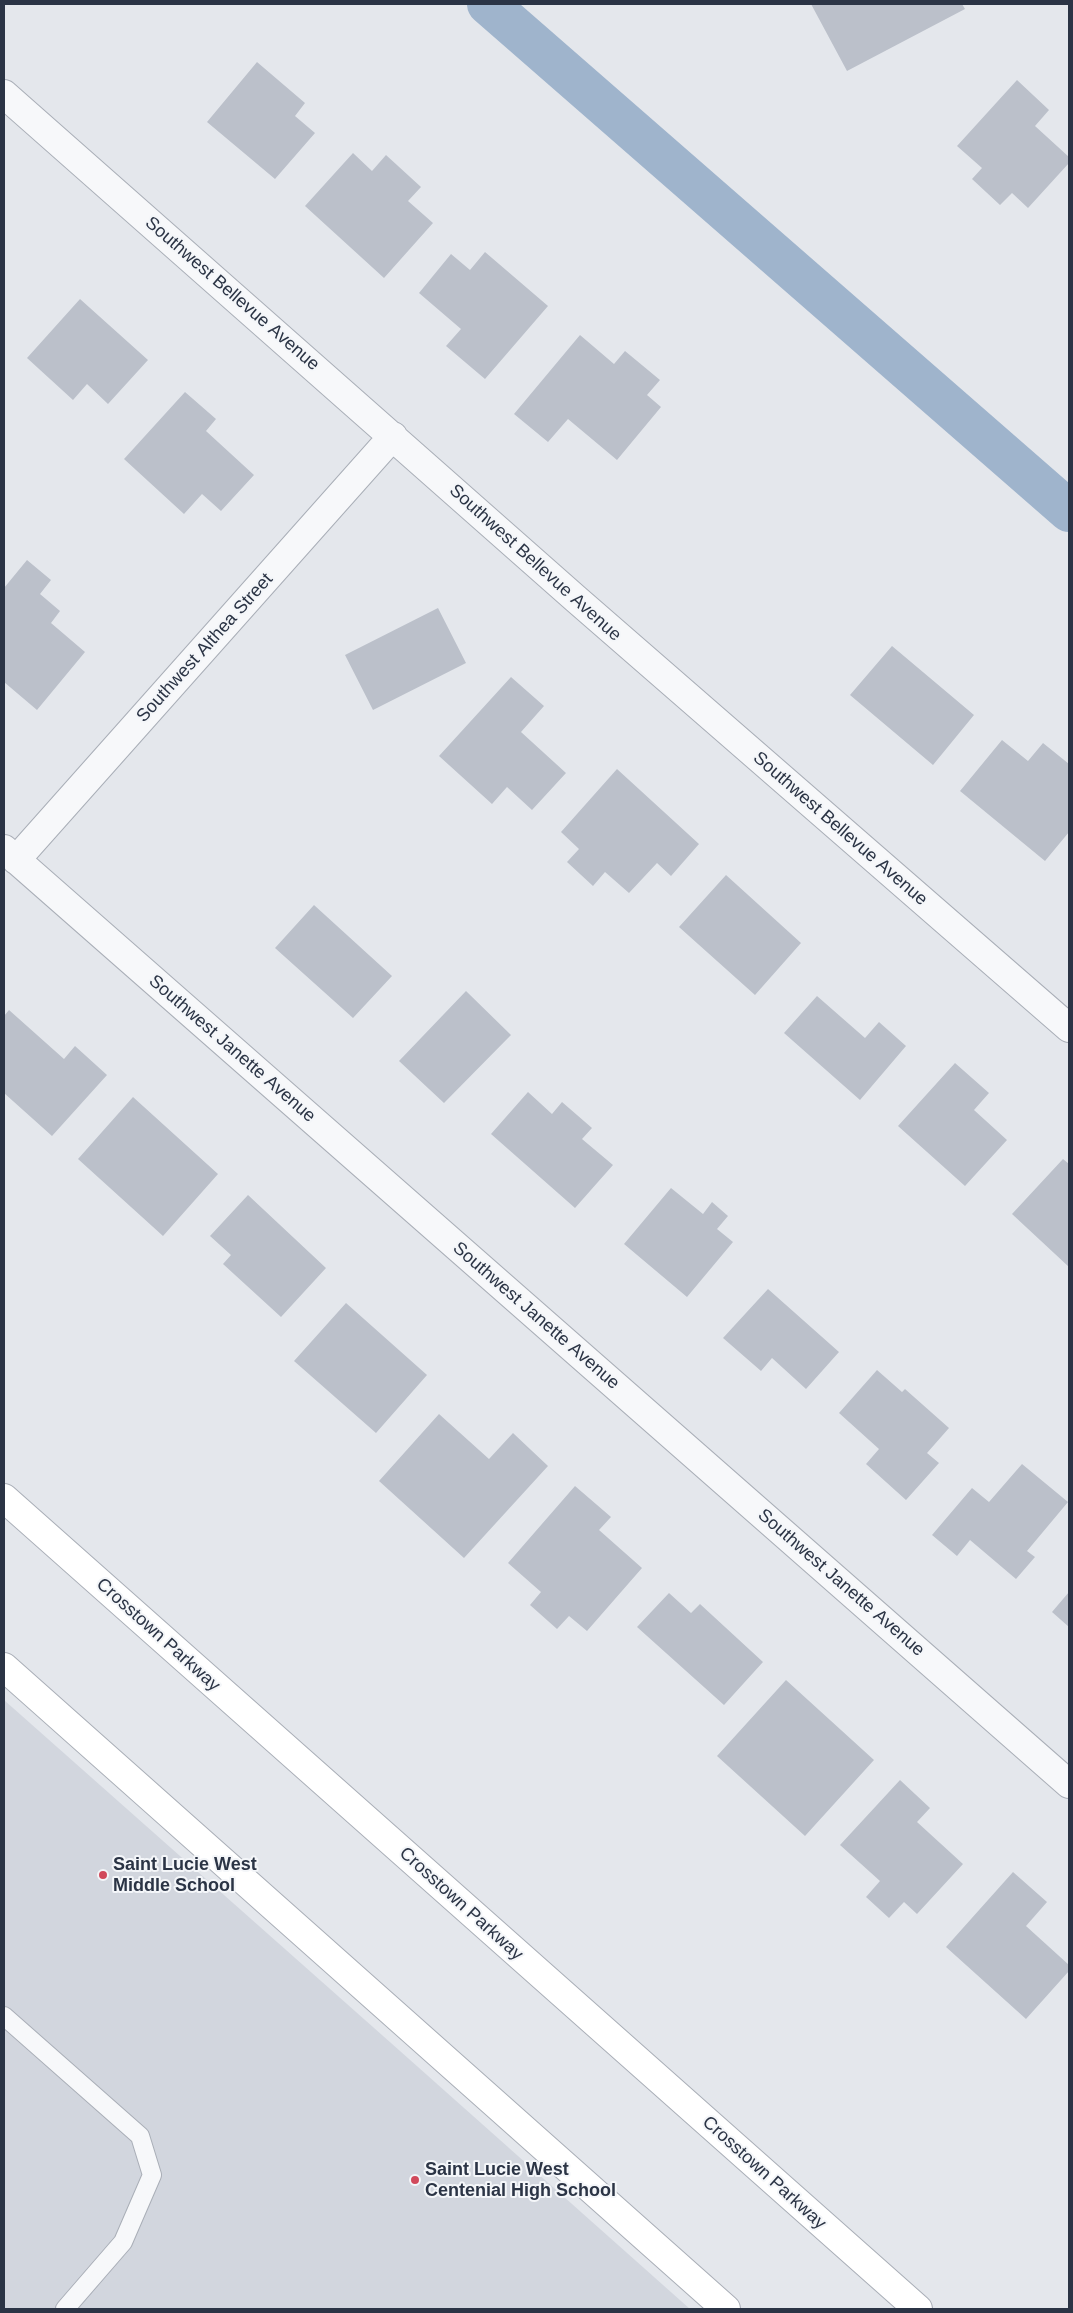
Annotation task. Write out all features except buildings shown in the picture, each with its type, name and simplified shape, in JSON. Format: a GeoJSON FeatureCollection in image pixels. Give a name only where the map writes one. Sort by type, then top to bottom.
{"type":"FeatureCollection","features":[{"type":"Feature","properties":{"kind":"main road","name":"Crosstown Parkway"},"geometry":{"type":"LineString","coordinates":[[4,1498],[918,2309]]}},
{"type":"Feature","properties":{"kind":"main road"},"geometry":{"type":"LineString","coordinates":[[4,1667],[726,2309]]}},
{"type":"Feature","properties":{"kind":"street","name":"Southwest Bellevue Avenue"},"geometry":{"type":"LineString","coordinates":[[4,94],[576,599],[1069,1028]]}},
{"type":"Feature","properties":{"kind":"street","name":"Southwest Althea Street"},"geometry":{"type":"LineString","coordinates":[[10,854],[393,436]]}},
{"type":"Feature","properties":{"kind":"street","name":"Southwest Janette Avenue"},"geometry":{"type":"LineString","coordinates":[[10,854],[1069,1784]]}},
{"type":"Feature","properties":{"kind":"lane"},"geometry":{"type":"LineString","coordinates":[[4,2016],[140,2136],[152,2175],[123,2242],[65,2309]]}},
{"type":"Feature","properties":{"kind":"shaded area","name":"Saint Lucie West Middle School"},"geometry":{"type":"Polygon","coordinates":[[[4,1700],[400,2051],[690,2309],[4,2309],[4,1700]]]}},
{"type":"Feature","properties":{"kind":"waterway"},"geometry":{"type":"LineString","coordinates":[[488,4],[1069,511]]}},
{"type":"Feature","properties":{"kind":"place","name":"Saint Lucie West Middle School"},"geometry":{"type":"Point","coordinates":[103,1875]}},
{"type":"Feature","properties":{"kind":"place","name":"Saint Lucie West Centenial High School"},"geometry":{"type":"Point","coordinates":[415,2180]}}]}
